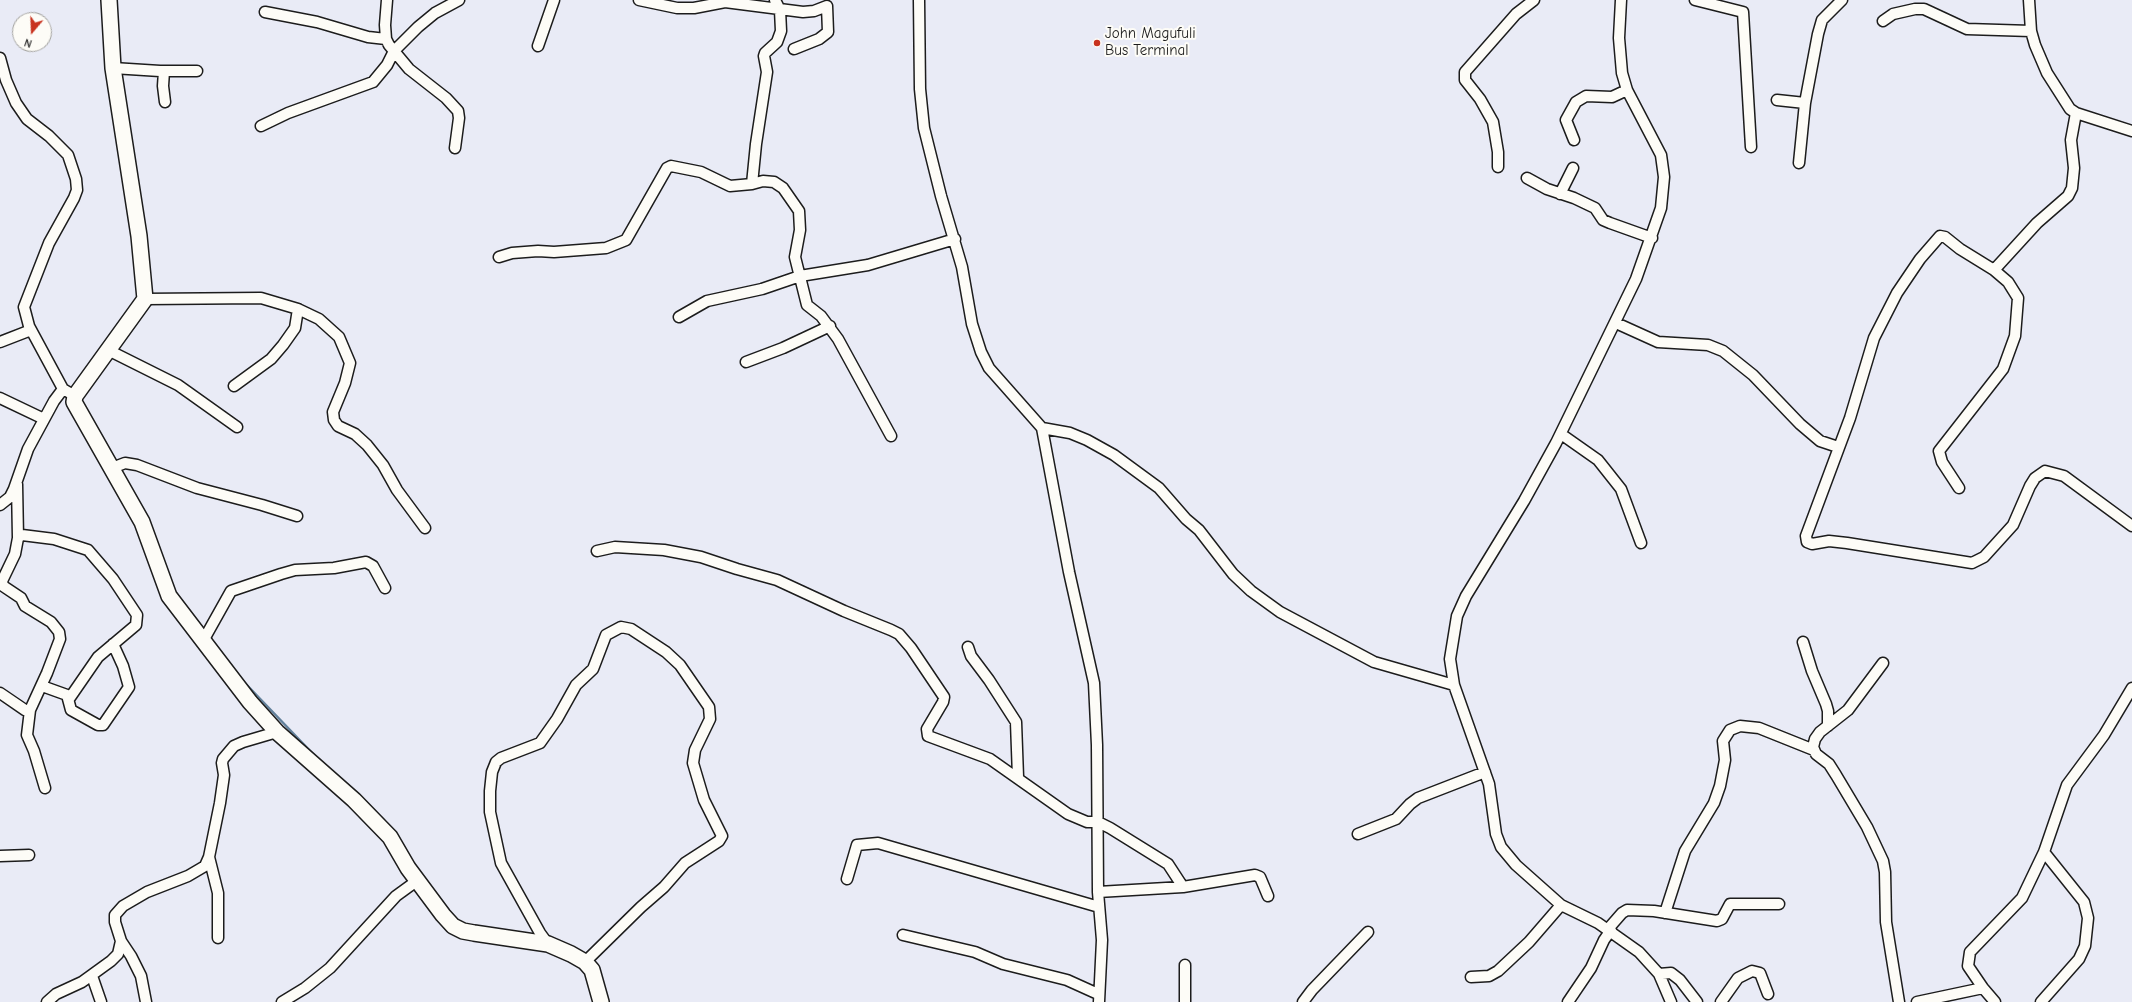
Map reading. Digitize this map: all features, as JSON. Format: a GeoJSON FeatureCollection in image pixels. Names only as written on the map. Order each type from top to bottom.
{"type":"FeatureCollection","features":[{"type":"Feature","properties":{"kind":"street"},"geometry":{"type":"LineString","coordinates":[[0,505],[10,497],[17,481],[25,455],[44,419],[109,348],[145,299],[139,236],[113,68],[109,0]]}},
{"type":"Feature","properties":{"kind":"street"},"geometry":{"type":"LineString","coordinates":[[387,0],[386,39],[394,52],[409,69],[457,109],[459,118],[455,148]]}},
{"type":"Feature","properties":{"kind":"street"},"geometry":{"type":"LineString","coordinates":[[261,126],[288,113],[373,82],[387,65],[394,52],[434,13],[459,0]]}},
{"type":"Feature","properties":{"kind":"street"},"geometry":{"type":"LineString","coordinates":[[538,46],[554,0]]}},
{"type":"Feature","properties":{"kind":"street"},"geometry":{"type":"LineString","coordinates":[[639,0],[677,8],[694,8],[726,2],[780,10],[809,12],[827,6],[828,32],[819,39],[794,49]]}},
{"type":"Feature","properties":{"kind":"street"},"geometry":{"type":"LineString","coordinates":[[752,184],[756,144],[767,76],[764,56],[780,37],[780,10],[775,0]]}},
{"type":"Feature","properties":{"kind":"street"},"geometry":{"type":"LineString","coordinates":[[903,934],[975,952],[1003,964],[1067,980],[1099,998],[1102,940],[1098,892],[1097,745],[1094,684],[1069,572],[1042,428],[996,377],[981,352],[972,324],[955,239],[939,188],[924,128],[920,89],[919,0]]}},
{"type":"Feature","properties":{"kind":"street"},"geometry":{"type":"LineString","coordinates":[[1498,167],[1498,152],[1493,122],[1480,99],[1466,80],[1465,72],[1516,14],[1534,0]]}},
{"type":"Feature","properties":{"kind":"street"},"geometry":{"type":"LineString","coordinates":[[1621,0],[1619,38],[1622,73],[1627,90],[1659,148],[1664,166],[1664,196],[1652,238],[1636,279],[1616,323],[1561,434],[1524,501],[1472,584],[1457,616],[1450,659],[1454,685],[1489,784],[1496,834],[1501,847],[1516,865],[1561,905],[1610,930],[1639,952],[1659,974],[1671,1002]]}},
{"type":"Feature","properties":{"kind":"street"},"geometry":{"type":"LineString","coordinates":[[1695,0],[1744,12],[1751,147]]}},
{"type":"Feature","properties":{"kind":"street"},"geometry":{"type":"LineString","coordinates":[[1799,163],[1805,103],[1820,25],[1826,16],[1842,0]]}},
{"type":"Feature","properties":{"kind":"street"},"geometry":{"type":"LineString","coordinates":[[2029,0],[2031,31],[2047,73],[2070,109],[2076,113],[2132,131]]}},
{"type":"Feature","properties":{"kind":"street"},"geometry":{"type":"LineString","coordinates":[[1883,21],[1893,14],[1914,9],[1923,5],[1967,29],[2031,31]]}},
{"type":"Feature","properties":{"kind":"street"},"geometry":{"type":"LineString","coordinates":[[265,12],[317,22],[368,38],[386,39]]}},
{"type":"Feature","properties":{"kind":"street"},"geometry":{"type":"LineString","coordinates":[[0,58],[6,80],[16,104],[27,119],[50,136],[68,155],[76,179],[74,198],[49,243],[25,304],[25,312],[31,330],[69,393],[142,522],[169,596],[236,685],[277,732],[365,810],[390,837],[408,868],[453,926],[463,931],[548,944],[585,962],[592,970],[601,1002]]}},
{"type":"Feature","properties":{"kind":"street"},"geometry":{"type":"LineString","coordinates":[[113,68],[197,71]]}},
{"type":"Feature","properties":{"kind":"street"},"geometry":{"type":"LineString","coordinates":[[164,71],[163,86],[165,102]]}},
{"type":"Feature","properties":{"kind":"street"},"geometry":{"type":"LineString","coordinates":[[1574,140],[1566,120],[1576,102],[1586,96],[1612,97],[1627,90]]}},
{"type":"Feature","properties":{"kind":"street"},"geometry":{"type":"LineString","coordinates":[[1777,100],[1805,103]]}},
{"type":"Feature","properties":{"kind":"street"},"geometry":{"type":"LineString","coordinates":[[1994,270],[2037,223],[2061,203],[2072,190],[2074,168],[2071,140],[2076,113]]}},
{"type":"Feature","properties":{"kind":"street"},"geometry":{"type":"LineString","coordinates":[[499,257],[512,253],[538,251],[554,252],[606,248],[626,240],[667,168],[671,166],[701,172],[730,186],[752,184],[763,181],[774,182],[783,188],[797,207],[800,219],[800,230],[795,257],[807,305],[830,326],[847,354],[891,436]]}},
{"type":"Feature","properties":{"kind":"street"},"geometry":{"type":"LineString","coordinates":[[1560,194],[1573,168]]}},
{"type":"Feature","properties":{"kind":"street"},"geometry":{"type":"LineString","coordinates":[[1527,178],[1541,187],[1595,208],[1603,220],[1652,238]]}},
{"type":"Feature","properties":{"kind":"street"},"geometry":{"type":"LineString","coordinates":[[1959,488],[1942,462],[1939,451],[1999,374],[2015,336],[2018,303],[2016,293],[2008,282],[1994,270],[1960,249],[1945,237],[1938,236],[1897,293],[1874,338],[1853,411],[1838,447],[1806,536],[1810,543],[1834,541],[1972,563],[1984,556],[2013,525],[2030,486],[2035,478],[2045,471],[2064,476],[2132,526]]}},
{"type":"Feature","properties":{"kind":"street"},"geometry":{"type":"LineString","coordinates":[[679,317],[707,301],[762,289],[800,276],[860,266],[955,239]]}},
{"type":"Feature","properties":{"kind":"street"},"geometry":{"type":"LineString","coordinates":[[145,299],[178,300],[245,297],[261,298],[298,309],[319,319],[339,337],[348,357],[349,369],[333,412],[334,420],[338,426],[360,438],[367,445],[383,465],[397,490],[425,528]]}},
{"type":"Feature","properties":{"kind":"street"},"geometry":{"type":"LineString","coordinates":[[234,386],[271,359],[283,345],[295,328],[298,309]]}},
{"type":"Feature","properties":{"kind":"street"},"geometry":{"type":"LineString","coordinates":[[1616,323],[1658,342],[1708,345],[1723,351],[1753,375],[1800,424],[1824,443],[1838,447]]}},
{"type":"Feature","properties":{"kind":"street"},"geometry":{"type":"LineString","coordinates":[[746,362],[783,348],[830,326]]}},
{"type":"Feature","properties":{"kind":"street"},"geometry":{"type":"LineString","coordinates":[[0,342],[31,330]]}},
{"type":"Feature","properties":{"kind":"street"},"geometry":{"type":"LineString","coordinates":[[109,348],[112,352],[178,385],[238,427]]}},
{"type":"Feature","properties":{"kind":"street"},"geometry":{"type":"LineString","coordinates":[[0,398],[44,419]]}},
{"type":"Feature","properties":{"kind":"street"},"geometry":{"type":"LineString","coordinates":[[1042,428],[1070,433],[1087,440],[1114,455],[1159,488],[1186,519],[1199,530],[1233,574],[1251,591],[1280,612],[1374,662],[1454,685]]}},
{"type":"Feature","properties":{"kind":"street"},"geometry":{"type":"LineString","coordinates":[[1561,434],[1598,460],[1621,490],[1641,543]]}},
{"type":"Feature","properties":{"kind":"street"},"geometry":{"type":"LineString","coordinates":[[112,468],[125,463],[137,465],[197,488],[262,505],[296,516]]}},
{"type":"Feature","properties":{"kind":"street"},"geometry":{"type":"LineString","coordinates":[[17,481],[18,538],[15,554],[2,581],[3,586],[21,598],[25,606],[51,622],[57,628],[60,636],[42,686],[30,710],[27,735],[34,751],[45,788]]}},
{"type":"Feature","properties":{"kind":"street"},"geometry":{"type":"LineString","coordinates":[[18,538],[22,535],[54,539],[84,548],[94,556],[127,600],[138,620],[136,625],[98,658],[69,699]]}},
{"type":"Feature","properties":{"kind":"street"},"geometry":{"type":"LineString","coordinates":[[596,551],[622,547],[664,550],[701,557],[777,580],[844,611],[899,634],[911,648],[944,697],[943,702],[927,729],[928,735],[950,746],[977,753],[1018,777],[1068,814],[1087,822],[1098,822],[1168,864],[1183,887]]}},
{"type":"Feature","properties":{"kind":"street"},"geometry":{"type":"LineString","coordinates":[[203,641],[231,591],[281,574],[295,570],[334,568],[366,562],[373,566],[385,588]]}},
{"type":"Feature","properties":{"kind":"street"},"geometry":{"type":"LineString","coordinates":[[548,944],[540,933],[501,863],[490,812],[492,772],[496,762],[501,758],[540,743],[557,719],[576,685],[593,669],[606,635],[621,628],[631,629],[666,652],[680,665],[709,707],[710,719],[695,750],[693,763],[704,800],[722,836],[719,841],[685,863],[664,887],[641,907],[585,962]]}},
{"type":"Feature","properties":{"kind":"street"},"geometry":{"type":"LineString","coordinates":[[1803,642],[1812,671],[1826,704],[1828,711],[1828,726]]}},
{"type":"Feature","properties":{"kind":"street"},"geometry":{"type":"LineString","coordinates":[[42,686],[67,695],[70,710],[99,726],[107,722],[129,687],[124,666],[113,644]]}},
{"type":"Feature","properties":{"kind":"street"},"geometry":{"type":"LineString","coordinates":[[968,647],[971,656],[989,680],[1016,722],[1018,777]]}},
{"type":"Feature","properties":{"kind":"street"},"geometry":{"type":"LineString","coordinates":[[1814,750],[1815,739],[1852,706],[1883,662]]}},
{"type":"Feature","properties":{"kind":"street"},"geometry":{"type":"LineString","coordinates":[[1995,1002],[1983,988],[1968,966],[1970,952],[2022,898],[2044,852],[2067,785],[2104,735],[2132,688]]}},
{"type":"Feature","properties":{"kind":"street"},"geometry":{"type":"LineString","coordinates":[[0,693],[25,710],[30,710]]}},
{"type":"Feature","properties":{"kind":"street"},"geometry":{"type":"LineString","coordinates":[[1665,913],[1685,851],[1714,803],[1720,786],[1725,760],[1723,741],[1730,730],[1740,726],[1759,728],[1814,750],[1829,764],[1867,827],[1883,860],[1885,872],[1886,922],[1899,1002]]}},
{"type":"Feature","properties":{"kind":"street"},"geometry":{"type":"LineString","coordinates":[[146,1002],[141,976],[131,956],[121,941],[115,918],[117,912],[147,892],[188,876],[201,869],[209,858],[224,783],[223,759],[239,744],[277,732]]}},
{"type":"Feature","properties":{"kind":"street"},"geometry":{"type":"LineString","coordinates":[[1358,834],[1396,819],[1418,798],[1484,772]]}},
{"type":"Feature","properties":{"kind":"street"},"geometry":{"type":"LineString","coordinates":[[847,879],[857,845],[878,843],[1099,906]]}},
{"type":"Feature","properties":{"kind":"street"},"geometry":{"type":"LineString","coordinates":[[2041,1002],[2079,959],[2085,946],[2088,918],[2084,902],[2044,852]]}},
{"type":"Feature","properties":{"kind":"street"},"geometry":{"type":"LineString","coordinates":[[0,856],[29,855]]}},
{"type":"Feature","properties":{"kind":"street"},"geometry":{"type":"LineString","coordinates":[[209,858],[218,893],[218,938]]}},
{"type":"Feature","properties":{"kind":"street"},"geometry":{"type":"LineString","coordinates":[[1098,892],[1183,887],[1255,875],[1260,877],[1268,896]]}},
{"type":"Feature","properties":{"kind":"street"},"geometry":{"type":"LineString","coordinates":[[282,1002],[306,988],[330,968],[396,896],[418,880]]}},
{"type":"Feature","properties":{"kind":"street"},"geometry":{"type":"LineString","coordinates":[[1568,1002],[1591,968],[1610,930],[1622,913],[1627,910],[1665,913],[1718,921],[1722,919],[1730,904],[1779,904]]}},
{"type":"Feature","properties":{"kind":"street"},"geometry":{"type":"LineString","coordinates":[[1471,977],[1489,976],[1498,971],[1529,942],[1561,905]]}},
{"type":"Feature","properties":{"kind":"street"},"geometry":{"type":"LineString","coordinates":[[1303,1002],[1312,990],[1368,932]]}},
{"type":"Feature","properties":{"kind":"street"},"geometry":{"type":"LineString","coordinates":[[47,1002],[56,994],[92,976],[115,958],[121,941]]}},
{"type":"Feature","properties":{"kind":"street"},"geometry":{"type":"LineString","coordinates":[[1185,965],[1185,1002]]}},
{"type":"Feature","properties":{"kind":"street"},"geometry":{"type":"LineString","coordinates":[[1720,1002],[1738,978],[1752,971],[1760,973],[1768,994]]}},
{"type":"Feature","properties":{"kind":"street"},"geometry":{"type":"LineString","coordinates":[[1659,974],[1671,973],[1680,980],[1696,1002]]}},
{"type":"Feature","properties":{"kind":"street"},"geometry":{"type":"LineString","coordinates":[[92,976],[100,1002]]}},
{"type":"Feature","properties":{"kind":"street"},"geometry":{"type":"LineString","coordinates":[[1917,1002],[1983,988]]}},
{"type":"Feature","properties":{"kind":"waterway"},"geometry":{"type":"LineString","coordinates":[[243,681],[314,755]]}},
{"type":"Feature","properties":{"kind":"place","name":"John Magufuli Bus Terminal"},"geometry":{"type":"Point","coordinates":[1097,43]}}]}
